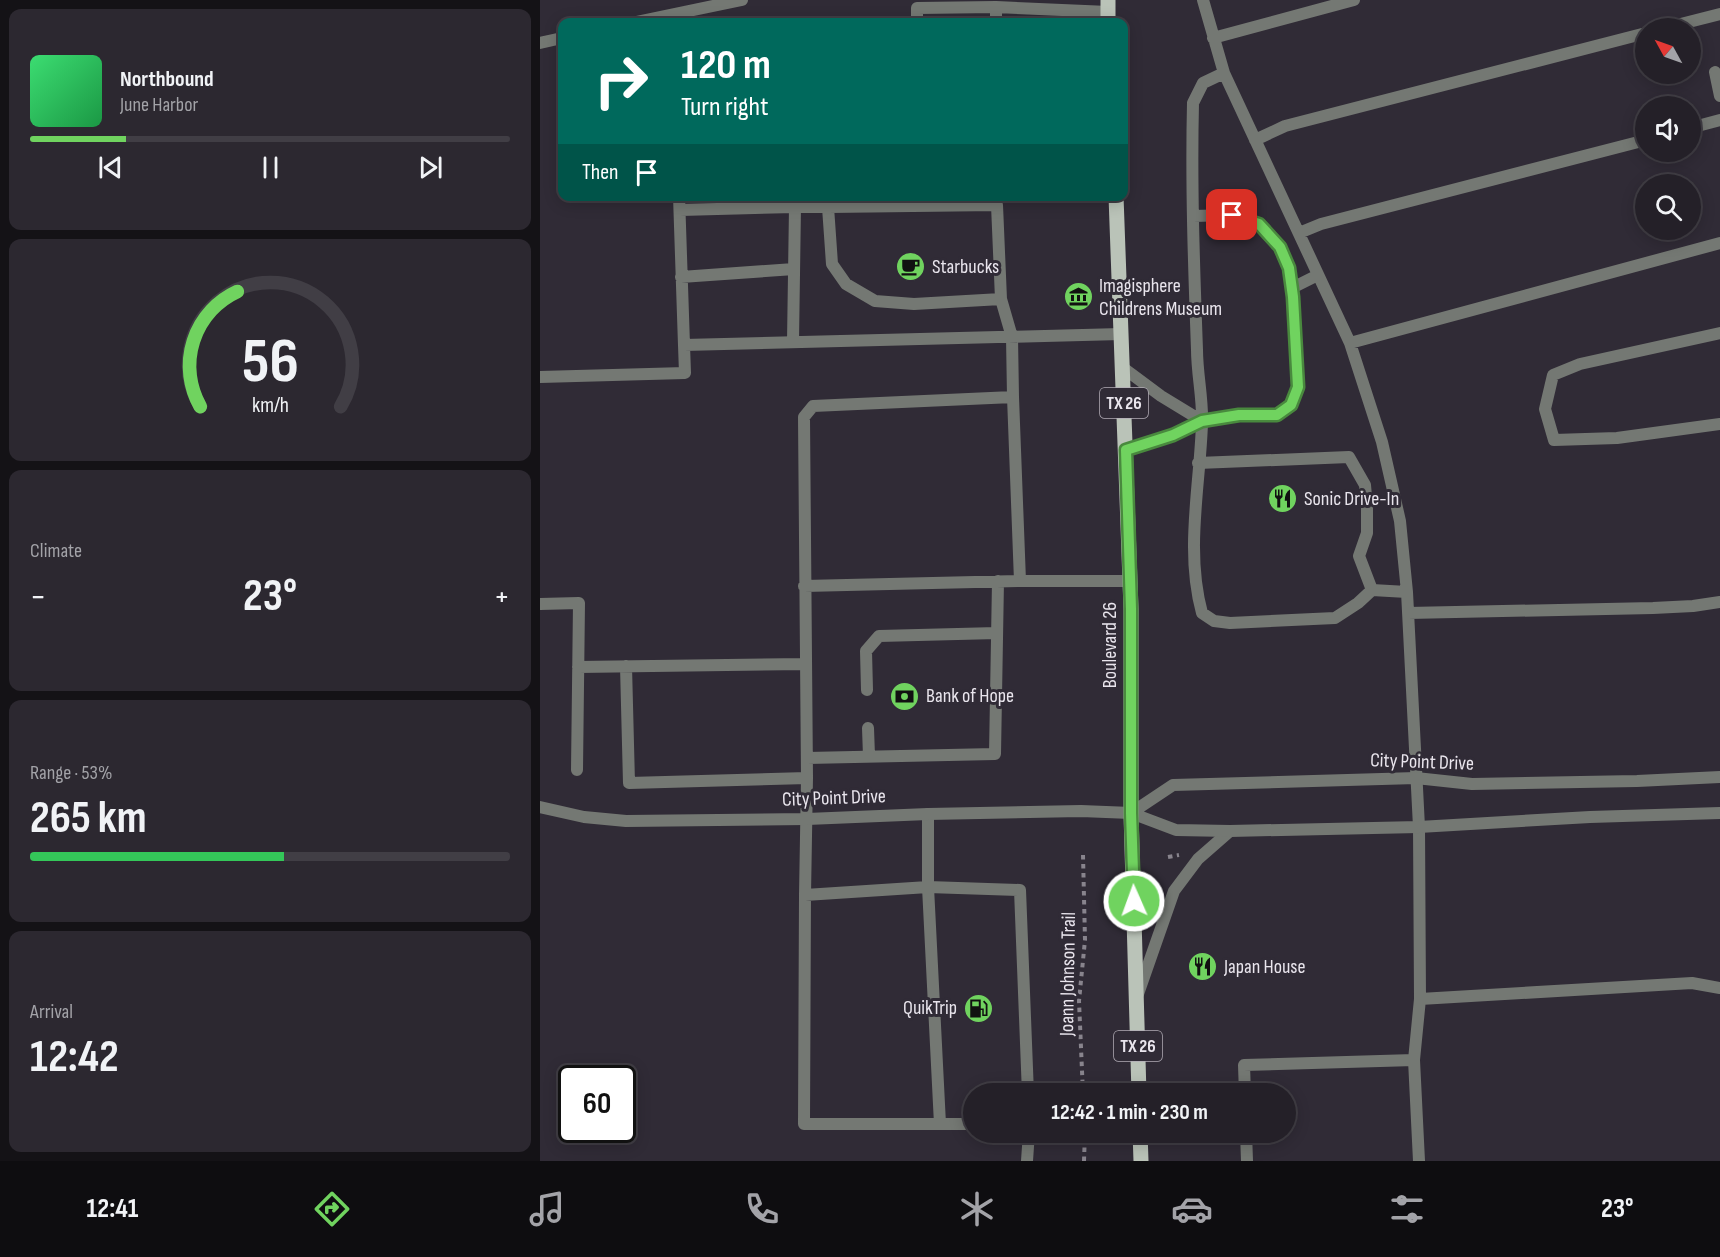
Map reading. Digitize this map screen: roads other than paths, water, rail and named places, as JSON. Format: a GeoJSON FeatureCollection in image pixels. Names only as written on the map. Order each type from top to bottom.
{"type":"FeatureCollection","features":[{"type":"Feature","properties":{"kind":"main road","name":"Boulevard 26"},"geometry":{"type":"LineString","coordinates":[[1116,201],[1131,581],[1131,813],[1139,1083]]}},
{"type":"Feature","properties":{"kind":"main road"},"geometry":{"type":"LineString","coordinates":[[1140,1143],[1141,1161]]}},
{"type":"Feature","properties":{"kind":"street"},"geometry":{"type":"LineString","coordinates":[[655,18],[742,0]]}},
{"type":"Feature","properties":{"kind":"street"},"geometry":{"type":"LineString","coordinates":[[1203,0],[1224,73],[1350,343],[1382,442],[1400,521],[1407,592],[1419,827],[1420,999],[1414,1060],[1419,1161]]}},
{"type":"Feature","properties":{"kind":"street"},"geometry":{"type":"LineString","coordinates":[[1213,38],[1354,0]]}},
{"type":"Feature","properties":{"kind":"street"},"geometry":{"type":"LineString","coordinates":[[996,7],[996,18]]}},
{"type":"Feature","properties":{"kind":"street"},"geometry":{"type":"LineString","coordinates":[[917,18],[917,8],[996,7],[1108,12]]}},
{"type":"Feature","properties":{"kind":"street"},"geometry":{"type":"LineString","coordinates":[[1701,19],[1720,14]]}},
{"type":"Feature","properties":{"kind":"street"},"geometry":{"type":"LineString","coordinates":[[1255,140],[1286,126],[1635,36]]}},
{"type":"Feature","properties":{"kind":"street"},"geometry":{"type":"LineString","coordinates":[[540,43],[558,39]]}},
{"type":"Feature","properties":{"kind":"street"},"geometry":{"type":"LineString","coordinates":[[1715,72],[1720,96]]}},
{"type":"Feature","properties":{"kind":"street"},"geometry":{"type":"LineString","coordinates":[[1224,73],[1203,83],[1193,103],[1197,370],[1202,421],[1195,501],[1195,552],[1198,599],[1202,613],[1214,621],[1230,623],[1335,618],[1358,603],[1372,590],[1407,592]]}},
{"type":"Feature","properties":{"kind":"street"},"geometry":{"type":"LineString","coordinates":[[1701,125],[1720,120]]}},
{"type":"Feature","properties":{"kind":"street"},"geometry":{"type":"LineString","coordinates":[[1299,233],[1321,224],[1635,143]]}},
{"type":"Feature","properties":{"kind":"street"},"geometry":{"type":"LineString","coordinates":[[540,377],[685,373],[679,201]]}},
{"type":"Feature","properties":{"kind":"street"},"geometry":{"type":"LineString","coordinates":[[680,210],[795,207],[828,202],[997,201],[1001,299],[1012,337],[1020,581]]}},
{"type":"Feature","properties":{"kind":"street"},"geometry":{"type":"LineString","coordinates":[[828,202],[832,264],[846,284],[875,301],[914,304],[1001,299]]}},
{"type":"Feature","properties":{"kind":"street"},"geometry":{"type":"LineString","coordinates":[[792,342],[795,207]]}},
{"type":"Feature","properties":{"kind":"street"},"geometry":{"type":"LineString","coordinates":[[1126,450],[1173,435],[1202,421],[1239,415],[1277,415],[1291,405],[1298,387],[1292,288],[1289,268],[1280,247],[1259,224],[1232,215],[1193,216]]}},
{"type":"Feature","properties":{"kind":"street"},"geometry":{"type":"LineString","coordinates":[[1350,343],[1720,243]]}},
{"type":"Feature","properties":{"kind":"street"},"geometry":{"type":"LineString","coordinates":[[681,277],[794,269]]}},
{"type":"Feature","properties":{"kind":"street"},"geometry":{"type":"LineString","coordinates":[[1292,288],[1318,276]]}},
{"type":"Feature","properties":{"kind":"street"},"geometry":{"type":"LineString","coordinates":[[1720,333],[1580,364],[1553,375],[1545,409],[1554,440],[1617,438],[1720,424]]}},
{"type":"Feature","properties":{"kind":"street"},"geometry":{"type":"LineString","coordinates":[[684,345],[1121,334]]}},
{"type":"Feature","properties":{"kind":"street"},"geometry":{"type":"LineString","coordinates":[[1122,367],[1161,396],[1202,421]]}},
{"type":"Feature","properties":{"kind":"street"},"geometry":{"type":"LineString","coordinates":[[963,1124],[804,1124],[807,758],[804,417],[813,406],[1013,398]]}},
{"type":"Feature","properties":{"kind":"street"},"geometry":{"type":"LineString","coordinates":[[1198,463],[1349,457],[1365,485],[1367,533],[1359,556],[1372,590]]}},
{"type":"Feature","properties":{"kind":"street"},"geometry":{"type":"LineString","coordinates":[[804,586],[998,581],[1131,581]]}},
{"type":"Feature","properties":{"kind":"street"},"geometry":{"type":"LineString","coordinates":[[807,758],[995,754],[998,581]]}},
{"type":"Feature","properties":{"kind":"street"},"geometry":{"type":"LineString","coordinates":[[1408,613],[1653,608],[1720,602]]}},
{"type":"Feature","properties":{"kind":"street"},"geometry":{"type":"LineString","coordinates":[[540,604],[579,603],[577,770]]}},
{"type":"Feature","properties":{"kind":"street"},"geometry":{"type":"LineString","coordinates":[[867,690],[866,651],[879,636],[997,633]]}},
{"type":"Feature","properties":{"kind":"street"},"geometry":{"type":"LineString","coordinates":[[578,667],[806,664]]}},
{"type":"Feature","properties":{"kind":"street"},"geometry":{"type":"LineString","coordinates":[[626,666],[629,783],[807,778]]}},
{"type":"Feature","properties":{"kind":"street"},"geometry":{"type":"LineString","coordinates":[[868,728],[869,756]]}},
{"type":"Feature","properties":{"kind":"street","name":"City Point Drive"},"geometry":{"type":"LineString","coordinates":[[1131,813],[1173,784],[1416,778],[1472,784],[1720,777]]}},
{"type":"Feature","properties":{"kind":"street","name":"City Point Drive"},"geometry":{"type":"LineString","coordinates":[[540,807],[584,817],[626,821],[807,819],[1081,811],[1131,813],[1176,830],[1230,831],[1419,827],[1590,817],[1720,813]]}},
{"type":"Feature","properties":{"kind":"street"},"geometry":{"type":"LineString","coordinates":[[928,814],[928,887],[940,1124]]}},
{"type":"Feature","properties":{"kind":"street"},"geometry":{"type":"LineString","coordinates":[[1137,998],[1174,891],[1198,859],[1230,831]]}},
{"type":"Feature","properties":{"kind":"street"},"geometry":{"type":"LineString","coordinates":[[805,895],[928,887],[1020,890],[1029,1083]]}},
{"type":"Feature","properties":{"kind":"street"},"geometry":{"type":"LineString","coordinates":[[1420,999],[1692,983],[1720,988]]}},
{"type":"Feature","properties":{"kind":"street"},"geometry":{"type":"LineString","coordinates":[[1245,1083],[1244,1065],[1414,1060]]}},
{"type":"Feature","properties":{"kind":"street"},"geometry":{"type":"LineString","coordinates":[[1026,1161],[1028,1143]]}},
{"type":"Feature","properties":{"kind":"street"},"geometry":{"type":"LineString","coordinates":[[1246,1143],[1247,1161]]}},
{"type":"Feature","properties":{"kind":"place","name":"Starbucks"},"geometry":{"type":"Point","coordinates":[911,267]}},
{"type":"Feature","properties":{"kind":"place","name":"Imagisphere Childrens Museum"},"geometry":{"type":"Point","coordinates":[1078,297]}},
{"type":"Feature","properties":{"kind":"place","name":"Sonic Drive-In"},"geometry":{"type":"Point","coordinates":[1283,499]}},
{"type":"Feature","properties":{"kind":"place","name":"Bank of Hope"},"geometry":{"type":"Point","coordinates":[905,696]}},
{"type":"Feature","properties":{"kind":"place","name":"Japan House"},"geometry":{"type":"Point","coordinates":[1203,967]}},
{"type":"Feature","properties":{"kind":"place","name":"QuikTrip"},"geometry":{"type":"Point","coordinates":[978,1008]}}]}
